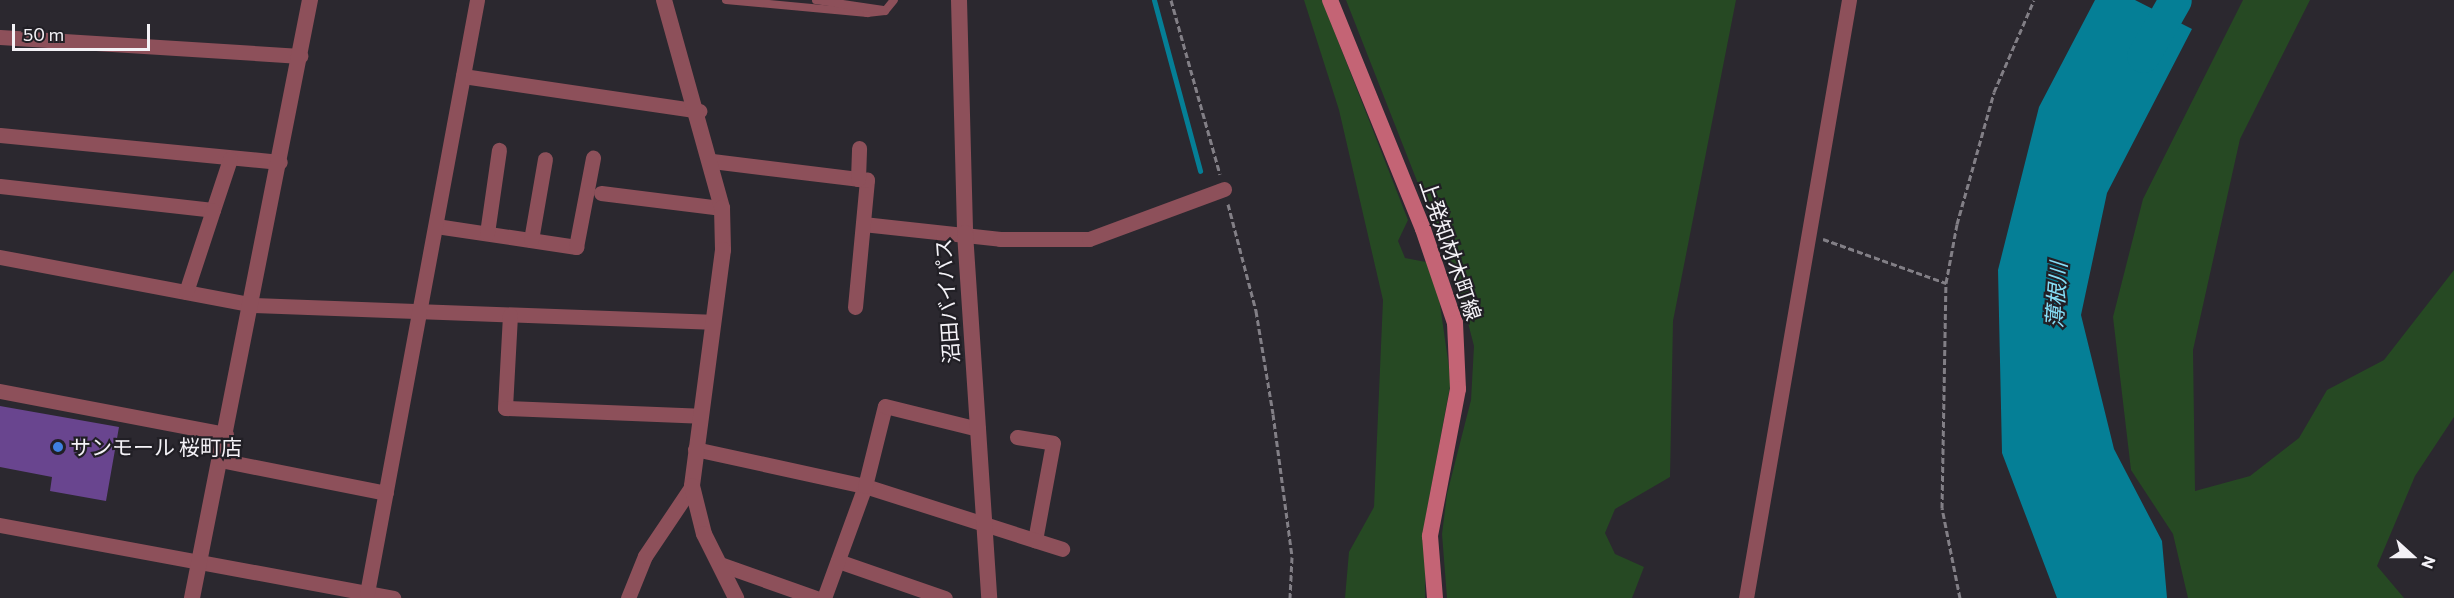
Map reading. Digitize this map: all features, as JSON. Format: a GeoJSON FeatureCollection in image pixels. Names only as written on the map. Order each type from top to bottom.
{"type":"FeatureCollection","features":[{"type":"Feature","properties":{"kind":"main road","name":"上発知材木町線"},"geometry":{"type":"LineString","coordinates":[[1330,0],[1424,229],[1455,323],[1458,389],[1430,536],[1435,598]]}},
{"type":"Feature","properties":{"kind":"street"},"geometry":{"type":"LineString","coordinates":[[192,598],[253,305],[310,0]]}},
{"type":"Feature","properties":{"kind":"street"},"geometry":{"type":"LineString","coordinates":[[367,593],[477,0]]}},
{"type":"Feature","properties":{"kind":"street"},"geometry":{"type":"LineString","coordinates":[[664,0],[699,111],[722,208],[723,250],[711,322],[692,486],[705,534],[736,598]]}},
{"type":"Feature","properties":{"kind":"street","name":"沼田バイパス"},"geometry":{"type":"LineString","coordinates":[[960,0],[965,233],[978,429],[987,522],[989,598]]}},
{"type":"Feature","properties":{"kind":"street"},"geometry":{"type":"LineString","coordinates":[[1746,598],[1804,242],[1849,0]]}},
{"type":"Feature","properties":{"kind":"street"},"geometry":{"type":"LineString","coordinates":[[0,37],[300,56]]}},
{"type":"Feature","properties":{"kind":"street"},"geometry":{"type":"LineString","coordinates":[[463,76],[699,111]]}},
{"type":"Feature","properties":{"kind":"street"},"geometry":{"type":"LineString","coordinates":[[0,135],[230,159],[280,162]]}},
{"type":"Feature","properties":{"kind":"street"},"geometry":{"type":"LineString","coordinates":[[858,179],[859,148]]}},
{"type":"Feature","properties":{"kind":"street"},"geometry":{"type":"LineString","coordinates":[[487,233],[500,150]]}},
{"type":"Feature","properties":{"kind":"street"},"geometry":{"type":"LineString","coordinates":[[186,292],[230,159]]}},
{"type":"Feature","properties":{"kind":"street"},"geometry":{"type":"LineString","coordinates":[[531,240],[545,159]]}},
{"type":"Feature","properties":{"kind":"street"},"geometry":{"type":"LineString","coordinates":[[436,226],[576,247],[593,159]]}},
{"type":"Feature","properties":{"kind":"street"},"geometry":{"type":"LineString","coordinates":[[712,160],[867,180],[855,307]]}},
{"type":"Feature","properties":{"kind":"street"},"geometry":{"type":"LineString","coordinates":[[0,186],[213,210]]}},
{"type":"Feature","properties":{"kind":"street"},"geometry":{"type":"LineString","coordinates":[[862,224],[1000,238],[1089,239],[1224,189]]}},
{"type":"Feature","properties":{"kind":"street"},"geometry":{"type":"LineString","coordinates":[[601,193],[722,208]]}},
{"type":"Feature","properties":{"kind":"street"},"geometry":{"type":"LineString","coordinates":[[0,257],[253,305],[711,322]]}},
{"type":"Feature","properties":{"kind":"street"},"geometry":{"type":"LineString","coordinates":[[510,315],[505,408],[700,416]]}},
{"type":"Feature","properties":{"kind":"street"},"geometry":{"type":"LineString","coordinates":[[0,391],[226,434]]}},
{"type":"Feature","properties":{"kind":"street"},"geometry":{"type":"LineString","coordinates":[[824,598],[865,486],[885,406],[978,429]]}},
{"type":"Feature","properties":{"kind":"street"},"geometry":{"type":"LineString","coordinates":[[1017,437],[1053,443],[1035,540]]}},
{"type":"Feature","properties":{"kind":"street"},"geometry":{"type":"LineString","coordinates":[[695,449],[865,486],[987,522],[1062,549]]}},
{"type":"Feature","properties":{"kind":"street"},"geometry":{"type":"LineString","coordinates":[[220,460],[386,493]]}},
{"type":"Feature","properties":{"kind":"street"},"geometry":{"type":"LineString","coordinates":[[628,598],[645,556],[692,486]]}},
{"type":"Feature","properties":{"kind":"street"},"geometry":{"type":"LineString","coordinates":[[0,525],[393,598]]}},
{"type":"Feature","properties":{"kind":"street"},"geometry":{"type":"LineString","coordinates":[[838,561],[945,598]]}},
{"type":"Feature","properties":{"kind":"street"},"geometry":{"type":"LineString","coordinates":[[720,564],[816,598]]}},
{"type":"Feature","properties":{"kind":"lane"},"geometry":{"type":"LineString","coordinates":[[726,0],[867,14],[885,11],[894,0]]}},
{"type":"Feature","properties":{"kind":"lane"},"geometry":{"type":"LineString","coordinates":[[816,0],[885,11]]}},
{"type":"Feature","properties":{"kind":"path"},"geometry":{"type":"LineString","coordinates":[[1171,0],[1256,311],[1292,556],[1290,598]]}},
{"type":"Feature","properties":{"kind":"path"},"geometry":{"type":"LineString","coordinates":[[1960,598],[1942,508],[1946,283],[1957,224],[1994,92],[2034,0]]}},
{"type":"Feature","properties":{"kind":"path"},"geometry":{"type":"LineString","coordinates":[[1804,242],[1818,237],[1946,283]]}},
{"type":"Feature","properties":{"kind":"green space"},"geometry":{"type":"Polygon","coordinates":[[[1304,0],[1322,0],[1408,220],[1398,241],[1405,258],[1426,262],[1439,298],[1451,381],[1425,521],[1425,598],[1345,598],[1349,552],[1374,507],[1383,300],[1339,110],[1304,0]]]}},
{"type":"Feature","properties":{"kind":"green space"},"geometry":{"type":"Polygon","coordinates":[[[1346,0],[1736,0],[1673,321],[1670,477],[1615,509],[1605,533],[1615,554],[1644,567],[1632,598],[1447,598],[1442,534],[1447,494],[1471,400],[1474,346],[1459,288],[1346,0]]]}},
{"type":"Feature","properties":{"kind":"green space"},"geometry":{"type":"Polygon","coordinates":[[[2243,0],[2310,0],[2240,139],[2193,350],[2195,491],[2250,476],[2299,438],[2327,390],[2384,360],[2454,270],[2454,417],[2415,476],[2377,566],[2404,598],[2188,598],[2173,534],[2131,470],[2113,317],[2143,199],[2243,0]]]}},
{"type":"Feature","properties":{"kind":"water"},"geometry":{"type":"Polygon","coordinates":[[[2095,0],[2135,0],[2192,29],[2107,193],[2081,315],[2114,449],[2162,541],[2167,598],[2057,598],[2002,453],[1998,270],[2039,107],[2095,0]]]}},
{"type":"Feature","properties":{"kind":"building","name":"サンモール 桜町店"},"geometry":{"type":"Polygon","coordinates":[[[0,406],[119,427],[106,501],[50,491],[52,477],[0,467],[0,406]]]}},
{"type":"Feature","properties":{"kind":"waterway"},"geometry":{"type":"LineString","coordinates":[[1154,0],[1200,171]]}},
{"type":"Feature","properties":{"kind":"waterway","name":"薄根川"},"geometry":{"type":"LineString","coordinates":[[2143,56],[2175,0]]}},
{"type":"Feature","properties":{"kind":"place","name":"サンモール 桜町店"},"geometry":{"type":"Point","coordinates":[58,447]}}]}
